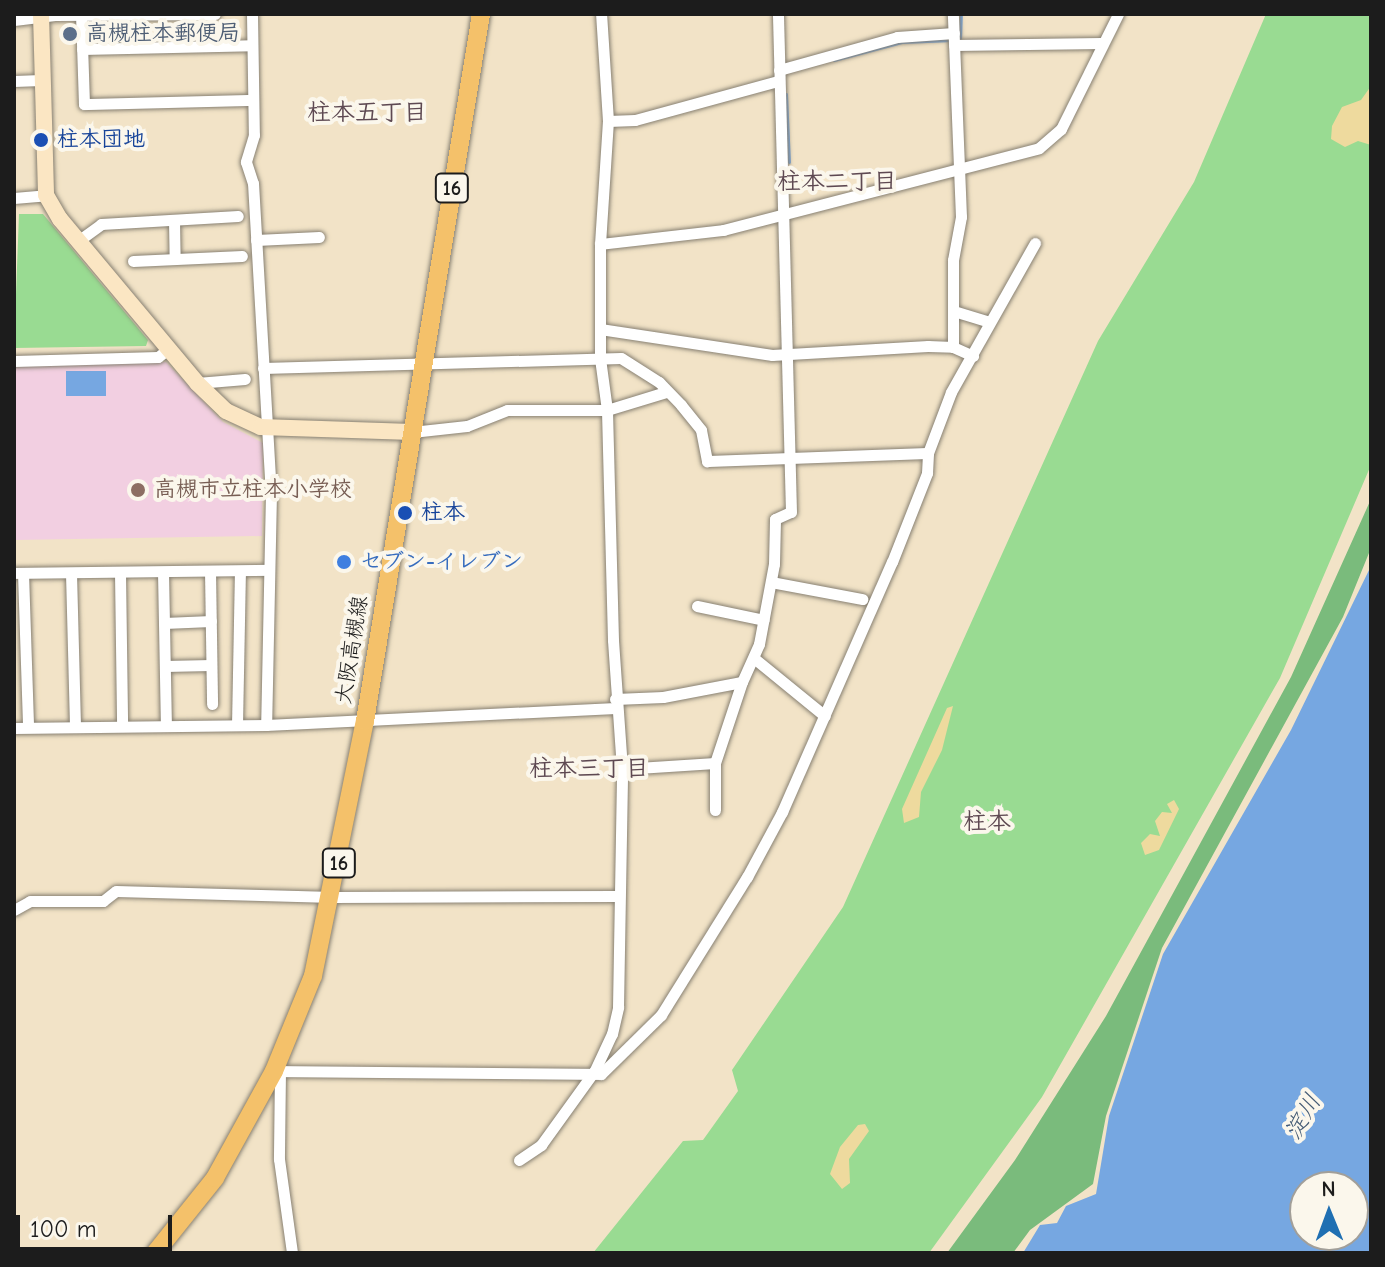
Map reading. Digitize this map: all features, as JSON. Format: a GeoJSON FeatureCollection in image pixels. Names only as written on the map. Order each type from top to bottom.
{"type":"FeatureCollection","features":[{"type":"Feature","properties":{"kind":"main road","name":"大阪高槻線"},"geometry":{"type":"LineString","coordinates":[[155,1253],[215,1178],[277,1071],[313,976],[333,897],[365,721],[481,14]]}},
{"type":"Feature","properties":{"kind":"street"},"geometry":{"type":"LineString","coordinates":[[81,14],[84,104],[252,100]]}},
{"type":"Feature","properties":{"kind":"street"},"geometry":{"type":"LineString","coordinates":[[14,20],[81,14],[215,14]]}},
{"type":"Feature","properties":{"kind":"street"},"geometry":{"type":"LineString","coordinates":[[252,14],[253,145],[246,162],[253,183],[267,428],[269,570],[266,725]]}},
{"type":"Feature","properties":{"kind":"street"},"geometry":{"type":"LineString","coordinates":[[519,1160],[541,1145],[602,1056],[618,1007],[617,896],[622,769],[616,704],[607,410],[600,358],[600,244],[608,121],[601,14]]}},
{"type":"Feature","properties":{"kind":"street"},"geometry":{"type":"LineString","coordinates":[[715,810],[715,763],[742,682],[755,659],[764,620],[771,582],[775,519],[791,512],[787,214],[778,76],[778,14]]}},
{"type":"Feature","properties":{"kind":"street"},"geometry":{"type":"LineString","coordinates":[[953,14],[956,166],[961,217],[953,260],[953,347]]}},
{"type":"Feature","properties":{"kind":"street"},"geometry":{"type":"LineString","coordinates":[[600,244],[723,230],[956,166],[1039,148],[1061,129],[1118,14]]}},
{"type":"Feature","properties":{"kind":"street"},"geometry":{"type":"LineString","coordinates":[[41,16],[46,195],[78,241],[168,349],[197,383],[234,417],[267,428],[412,432],[467,426],[507,410],[607,410],[666,392]]}},
{"type":"Feature","properties":{"kind":"street"},"geometry":{"type":"LineString","coordinates":[[608,121],[635,120],[897,37],[1101,43]]}},
{"type":"Feature","properties":{"kind":"street"},"geometry":{"type":"LineString","coordinates":[[82,49],[252,45]]}},
{"type":"Feature","properties":{"kind":"street"},"geometry":{"type":"LineString","coordinates":[[14,81],[41,80]]}},
{"type":"Feature","properties":{"kind":"street"},"geometry":{"type":"LineString","coordinates":[[14,198],[46,195]]}},
{"type":"Feature","properties":{"kind":"street"},"geometry":{"type":"LineString","coordinates":[[78,241],[101,224],[238,216]]}},
{"type":"Feature","properties":{"kind":"street"},"geometry":{"type":"LineString","coordinates":[[174,220],[175,259]]}},
{"type":"Feature","properties":{"kind":"street"},"geometry":{"type":"LineString","coordinates":[[256,240],[319,237]]}},
{"type":"Feature","properties":{"kind":"street"},"geometry":{"type":"LineString","coordinates":[[292,1253],[279,1159],[277,1071],[601,1074],[661,1015],[747,877],[825,716],[927,473],[928,453],[951,392],[1035,243]]}},
{"type":"Feature","properties":{"kind":"street"},"geometry":{"type":"LineString","coordinates":[[133,261],[242,256]]}},
{"type":"Feature","properties":{"kind":"street"},"geometry":{"type":"LineString","coordinates":[[954,311],[989,322]]}},
{"type":"Feature","properties":{"kind":"street"},"geometry":{"type":"LineString","coordinates":[[600,329],[789,355],[953,347],[973,356]]}},
{"type":"Feature","properties":{"kind":"street"},"geometry":{"type":"LineString","coordinates":[[14,361],[158,357],[168,349]]}},
{"type":"Feature","properties":{"kind":"street"},"geometry":{"type":"LineString","coordinates":[[263,368],[621,358],[638,367],[666,392],[701,430],[707,461],[928,453]]}},
{"type":"Feature","properties":{"kind":"street"},"geometry":{"type":"LineString","coordinates":[[197,383],[245,379]]}},
{"type":"Feature","properties":{"kind":"street"},"geometry":{"type":"LineString","coordinates":[[28,727],[18,573],[269,570]]}},
{"type":"Feature","properties":{"kind":"street"},"geometry":{"type":"LineString","coordinates":[[210,571],[212,704]]}},
{"type":"Feature","properties":{"kind":"street"},"geometry":{"type":"LineString","coordinates":[[237,725],[240,571]]}},
{"type":"Feature","properties":{"kind":"street"},"geometry":{"type":"LineString","coordinates":[[163,572],[166,724]]}},
{"type":"Feature","properties":{"kind":"street"},"geometry":{"type":"LineString","coordinates":[[71,573],[75,726]]}},
{"type":"Feature","properties":{"kind":"street"},"geometry":{"type":"LineString","coordinates":[[120,573],[122,725]]}},
{"type":"Feature","properties":{"kind":"street"},"geometry":{"type":"LineString","coordinates":[[771,582],[862,599]]}},
{"type":"Feature","properties":{"kind":"street"},"geometry":{"type":"LineString","coordinates":[[697,606],[764,620]]}},
{"type":"Feature","properties":{"kind":"street"},"geometry":{"type":"LineString","coordinates":[[164,623],[211,621]]}},
{"type":"Feature","properties":{"kind":"street"},"geometry":{"type":"LineString","coordinates":[[755,659],[825,716]]}},
{"type":"Feature","properties":{"kind":"street"},"geometry":{"type":"LineString","coordinates":[[165,666],[211,665]]}},
{"type":"Feature","properties":{"kind":"street"},"geometry":{"type":"LineString","coordinates":[[14,728],[365,721],[616,704],[742,682]]}},
{"type":"Feature","properties":{"kind":"street"},"geometry":{"type":"LineString","coordinates":[[622,769],[715,763]]}},
{"type":"Feature","properties":{"kind":"street"},"geometry":{"type":"LineString","coordinates":[[14,910],[30,901],[103,901],[116,891],[333,897],[617,896]]}},
{"type":"Feature","properties":{"kind":"shaded area","name":"高槻市立柱本小学校"},"geometry":{"type":"Polygon","coordinates":[[[166,362],[223,422],[263,443],[262,536],[14,540],[14,365],[166,362]]]}},
{"type":"Feature","properties":{"kind":"green space"},"geometry":{"type":"Polygon","coordinates":[[[1266,14],[1371,14],[1371,465],[1280,678],[1042,1097],[929,1253],[593,1253],[683,1141],[703,1140],[738,1091],[732,1070],[843,907],[1098,341],[1194,182],[1266,14]]]}},
{"type":"Feature","properties":{"kind":"green space"},"geometry":{"type":"Polygon","coordinates":[[[19,214],[43,214],[148,340],[146,346],[14,348],[19,214]]]}},
{"type":"Feature","properties":{"kind":"green space"},"geometry":{"type":"Polygon","coordinates":[[[1371,499],[1371,548],[1343,617],[1162,948],[1106,1116],[1093,1184],[1030,1230],[1013,1253],[947,1253],[1015,1160],[1106,1016],[1291,677],[1371,499]]]}},
{"type":"Feature","properties":{"kind":"sand"},"geometry":{"type":"Polygon","coordinates":[[[1371,86],[1371,145],[1358,141],[1345,147],[1331,139],[1332,126],[1342,107],[1361,100],[1371,86]]]}},
{"type":"Feature","properties":{"kind":"sand"},"geometry":{"type":"Polygon","coordinates":[[[953,706],[942,750],[921,792],[919,817],[904,823],[902,809],[947,708],[953,706]]]}},
{"type":"Feature","properties":{"kind":"sand"},"geometry":{"type":"Polygon","coordinates":[[[1174,800],[1179,809],[1159,850],[1145,855],[1141,843],[1150,834],[1160,836],[1155,821],[1162,812],[1172,813],[1167,804],[1174,800]]]}},
{"type":"Feature","properties":{"kind":"sand"},"geometry":{"type":"Polygon","coordinates":[[[865,1124],[869,1131],[849,1159],[850,1183],[842,1189],[830,1174],[840,1147],[858,1125],[865,1124]]]}},
{"type":"Feature","properties":{"kind":"water"},"geometry":{"type":"Polygon","coordinates":[[[66,371],[106,371],[106,396],[66,396],[66,371]]]}},
{"type":"Feature","properties":{"kind":"water","name":"淀川"},"geometry":{"type":"Polygon","coordinates":[[[1371,566],[1371,1253],[1023,1253],[1040,1225],[1057,1223],[1066,1206],[1096,1194],[1109,1116],[1163,954],[1291,730],[1371,566]]]}},
{"type":"Feature","properties":{"kind":"waterway"},"geometry":{"type":"LineString","coordinates":[[960,39],[961,14]]}},
{"type":"Feature","properties":{"kind":"waterway"},"geometry":{"type":"LineString","coordinates":[[834,60],[902,42],[952,40]]}},
{"type":"Feature","properties":{"kind":"waterway"},"geometry":{"type":"LineString","coordinates":[[786,94],[789,162]]}},
{"type":"Feature","properties":{"kind":"place","name":"高槻柱本郵便局"},"geometry":{"type":"Point","coordinates":[70,34]}},
{"type":"Feature","properties":{"kind":"place","name":"柱本団地"},"geometry":{"type":"Point","coordinates":[41,140]}},
{"type":"Feature","properties":{"kind":"place","name":"高槻市立柱本小学校"},"geometry":{"type":"Point","coordinates":[138,490]}},
{"type":"Feature","properties":{"kind":"place","name":"柱本"},"geometry":{"type":"Point","coordinates":[405,513]}},
{"type":"Feature","properties":{"kind":"place","name":"セブン-イレブン"},"geometry":{"type":"Point","coordinates":[344,562]}},
{"type":"Feature","properties":{"kind":"district","name":"柱本五丁目"},"geometry":{"type":"Point","coordinates":[367,113]}},
{"type":"Feature","properties":{"kind":"district","name":"柱本二丁目"},"geometry":{"type":"Point","coordinates":[837,182]}},
{"type":"Feature","properties":{"kind":"district","name":"柱本三丁目"},"geometry":{"type":"Point","coordinates":[589,769]}},
{"type":"Feature","properties":{"kind":"district","name":"柱本"},"geometry":{"type":"Point","coordinates":[987,822]}}]}
